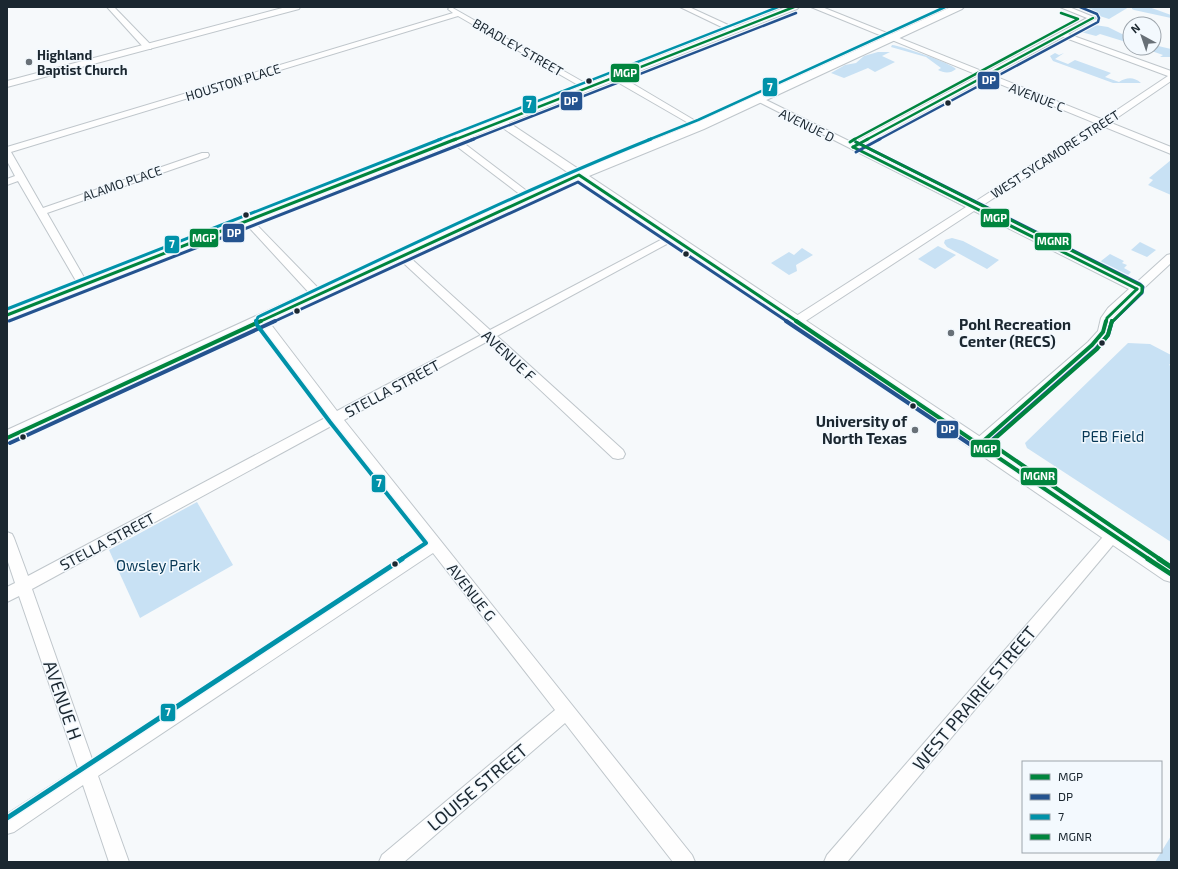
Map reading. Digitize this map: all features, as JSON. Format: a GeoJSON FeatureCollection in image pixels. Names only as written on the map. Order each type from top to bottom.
{"type":"FeatureCollection","features":[{"type":"Feature","properties":{"kind":"main road"},"geometry":{"type":"LineString","coordinates":[[7,315],[794,7]]}},
{"type":"Feature","properties":{"kind":"main road"},"geometry":{"type":"LineString","coordinates":[[7,438],[529,197],[700,126],[958,7]]}},
{"type":"Feature","properties":{"kind":"street"},"geometry":{"type":"LineString","coordinates":[[110,7],[148,47]]}},
{"type":"Feature","properties":{"kind":"street"},"geometry":{"type":"LineString","coordinates":[[7,84],[296,7]]}},
{"type":"Feature","properties":{"kind":"street","name":"BRADLEY STREET"},"geometry":{"type":"LineString","coordinates":[[448,7],[588,88]]}},
{"type":"Feature","properties":{"kind":"street"},"geometry":{"type":"LineString","coordinates":[[682,7],[735,30]]}},
{"type":"Feature","properties":{"kind":"street"},"geometry":{"type":"LineString","coordinates":[[815,7],[1105,122],[1171,151]]}},
{"type":"Feature","properties":{"kind":"street"},"geometry":{"type":"LineString","coordinates":[[822,7],[892,38]]}},
{"type":"Feature","properties":{"kind":"street"},"geometry":{"type":"LineString","coordinates":[[853,147],[1093,18],[1063,7]]}},
{"type":"Feature","properties":{"kind":"street","name":"HOUSTON PLACE"},"geometry":{"type":"LineString","coordinates":[[7,151],[459,13]]}},
{"type":"Feature","properties":{"kind":"street"},"geometry":{"type":"LineString","coordinates":[[1063,35],[1171,74]]}},
{"type":"Feature","properties":{"kind":"street"},"geometry":{"type":"LineString","coordinates":[[615,77],[700,126]]}},
{"type":"Feature","properties":{"kind":"street","name":"WEST SYCAMORE STREET"},"geometry":{"type":"LineString","coordinates":[[797,322],[1105,122],[1171,77]]}},
{"type":"Feature","properties":{"kind":"street","name":"AVENUE D"},"geometry":{"type":"LineString","coordinates":[[757,99],[1137,289]]}},
{"type":"Feature","properties":{"kind":"street"},"geometry":{"type":"LineString","coordinates":[[501,122],[1171,574]]}},
{"type":"Feature","properties":{"kind":"street"},"geometry":{"type":"LineString","coordinates":[[1105,122],[1171,145]]}},
{"type":"Feature","properties":{"kind":"street"},"geometry":{"type":"LineString","coordinates":[[454,140],[529,197]]}},
{"type":"Feature","properties":{"kind":"street"},"geometry":{"type":"LineString","coordinates":[[7,151],[20,177],[84,286]]}},
{"type":"Feature","properties":{"kind":"street","name":"ALAMO PLACE"},"geometry":{"type":"LineString","coordinates":[[40,212],[205,155]]}},
{"type":"Feature","properties":{"kind":"street"},"geometry":{"type":"LineString","coordinates":[[7,182],[20,177]]}},
{"type":"Feature","properties":{"kind":"street"},"geometry":{"type":"LineString","coordinates":[[248,221],[317,294]]}},
{"type":"Feature","properties":{"kind":"street","name":"STELLA STREET"},"geometry":{"type":"LineString","coordinates":[[7,595],[672,237]]}},
{"type":"Feature","properties":{"kind":"street","name":"AVENUE F"},"geometry":{"type":"LineString","coordinates":[[401,256],[618,454]]}},
{"type":"Feature","properties":{"kind":"street"},"geometry":{"type":"LineString","coordinates":[[980,444],[1092,345],[1103,332],[1107,318],[1171,257]]}},
{"type":"Feature","properties":{"kind":"street","name":"AVENUE G"},"geometry":{"type":"LineString","coordinates":[[262,321],[335,418],[565,712],[685,862]]}},
{"type":"Feature","properties":{"kind":"street","name":"WEST PRAIRIE STREET"},"geometry":{"type":"LineString","coordinates":[[834,862],[1113,535]]}},
{"type":"Feature","properties":{"kind":"street","name":"AVENUE H"},"geometry":{"type":"LineString","coordinates":[[7,538],[119,862]]}},
{"type":"Feature","properties":{"kind":"street"},"geometry":{"type":"LineString","coordinates":[[7,825],[435,544]]}},
{"type":"Feature","properties":{"kind":"street","name":"LOUISE STREET"},"geometry":{"type":"LineString","coordinates":[[389,862],[565,712]]}},
{"type":"Feature","properties":{"kind":"green space"},"geometry":{"type":"Polygon","coordinates":[[[1084,7],[1129,7],[1109,19],[1087,12],[1084,7]]]}},
{"type":"Feature","properties":{"kind":"green space"},"geometry":{"type":"Polygon","coordinates":[[[1132,7],[1149,7],[1171,15],[1171,18],[1134,10],[1132,7]]]}},
{"type":"Feature","properties":{"kind":"green space"},"geometry":{"type":"Polygon","coordinates":[[[1095,25],[1108,27],[1122,34],[1122,41],[1100,34],[1096,36],[1081,32],[1095,25]]]}},
{"type":"Feature","properties":{"kind":"green space"},"geometry":{"type":"Polygon","coordinates":[[[892,45],[915,51],[956,69],[949,72],[940,71],[938,70],[941,68],[926,57],[891,47],[892,45]]]}},
{"type":"Feature","properties":{"kind":"green space"},"geometry":{"type":"Polygon","coordinates":[[[1162,47],[1171,49],[1171,57],[1160,57],[1163,55],[1162,47]]]}},
{"type":"Feature","properties":{"kind":"green space"},"geometry":{"type":"Polygon","coordinates":[[[878,52],[890,52],[882,56],[895,62],[875,72],[868,68],[844,78],[831,73],[845,65],[856,63],[864,56],[878,52]]]}},
{"type":"Feature","properties":{"kind":"green space"},"geometry":{"type":"Polygon","coordinates":[[[1055,53],[1059,55],[1064,53],[1055,59],[1068,64],[1075,60],[1111,73],[1105,77],[1119,82],[1130,78],[1141,83],[1113,83],[1053,61],[1050,56],[1055,53]]]}},
{"type":"Feature","properties":{"kind":"green space"},"geometry":{"type":"Polygon","coordinates":[[[1171,160],[1171,195],[1148,185],[1153,180],[1149,178],[1171,160]]]}},
{"type":"Feature","properties":{"kind":"green space"},"geometry":{"type":"Polygon","coordinates":[[[952,238],[963,241],[999,260],[987,269],[947,247],[944,243],[945,240],[952,238]]]}},
{"type":"Feature","properties":{"kind":"green space"},"geometry":{"type":"Polygon","coordinates":[[[1140,242],[1156,250],[1147,257],[1131,250],[1140,242]]]}},
{"type":"Feature","properties":{"kind":"green space"},"geometry":{"type":"Polygon","coordinates":[[[938,246],[956,255],[935,269],[918,259],[938,246]]]}},
{"type":"Feature","properties":{"kind":"green space"},"geometry":{"type":"Polygon","coordinates":[[[802,248],[813,255],[796,265],[797,271],[789,275],[771,263],[789,252],[794,255],[802,248]]]}},
{"type":"Feature","properties":{"kind":"green space"},"geometry":{"type":"Polygon","coordinates":[[[1110,254],[1124,261],[1122,263],[1127,265],[1124,268],[1131,272],[1126,277],[1101,265],[1101,261],[1110,254]]]}},
{"type":"Feature","properties":{"kind":"green space","name":"PEB Field"},"geometry":{"type":"Polygon","coordinates":[[[1128,343],[1150,344],[1171,355],[1171,363],[1169,365],[1171,366],[1171,542],[1027,448],[1025,443],[1128,343]]]}},
{"type":"Feature","properties":{"kind":"green space","name":"Owsley Park"},"geometry":{"type":"Polygon","coordinates":[[[197,502],[233,565],[140,618],[109,550],[197,502]]]}},
{"type":"Feature","properties":{"kind":"green space"},"geometry":{"type":"Polygon","coordinates":[[[1171,836],[1171,862],[1155,862],[1162,853],[1171,836]]]}},
{"type":"Feature","properties":{"kind":"transit line","name":"7"},"geometry":{"type":"LineString","coordinates":[[7,309],[778,7]]}},
{"type":"Feature","properties":{"kind":"transit line","name":"MGP"},"geometry":{"type":"LineString","coordinates":[[7,315],[794,7]]}},
{"type":"Feature","properties":{"kind":"transit line","name":"7"},"geometry":{"type":"LineString","coordinates":[[7,818],[426,543],[330,422],[257,325],[256,320],[258,317],[464,220],[577,169],[698,120],[945,7]]}},
{"type":"Feature","properties":{"kind":"transit line","name":"DP"},"geometry":{"type":"LineString","coordinates":[[856,152],[1098,22],[1099,18],[1097,14],[1080,7]]}},
{"type":"Feature","properties":{"kind":"transit line","name":"DP"},"geometry":{"type":"LineString","coordinates":[[9,321],[796,13]]}},
{"type":"Feature","properties":{"kind":"transit line","name":"MGNR"},"geometry":{"type":"LineString","coordinates":[[850,142],[1078,19],[1061,13]]}},
{"type":"Feature","properties":{"kind":"transit line","name":"MGP"},"geometry":{"type":"LineString","coordinates":[[853,147],[1093,18]]}},
{"type":"Feature","properties":{"kind":"transit line","name":"DP"},"geometry":{"type":"LineString","coordinates":[[10,443],[578,182],[977,449],[982,449],[1096,349],[1108,335],[1112,321],[1142,293],[1143,287],[1140,284],[856,142]]}},
{"type":"Feature","properties":{"kind":"transit line","name":"MGNR"},"geometry":{"type":"LineString","coordinates":[[856,142],[1142,286],[1142,292],[1112,321],[1108,335],[1097,349],[990,443],[1171,567]]}},
{"type":"Feature","properties":{"kind":"transit line","name":"MGP"},"geometry":{"type":"LineString","coordinates":[[853,147],[1137,289]]}},
{"type":"Feature","properties":{"kind":"transit line","name":"MGP"},"geometry":{"type":"LineString","coordinates":[[7,438],[579,175],[1171,574]]}},
{"type":"Feature","properties":{"kind":"transit line","name":"MGP"},"geometry":{"type":"LineString","coordinates":[[980,444],[1092,345],[1103,332],[1107,318],[1137,289]]}},
{"type":"Feature","properties":{"kind":"place","name":"Highland Baptist Church"},"geometry":{"type":"Point","coordinates":[29,62]}},
{"type":"Feature","properties":{"kind":"place","name":"Pohl Recreation Center (RECS)"},"geometry":{"type":"Point","coordinates":[951,333]}},
{"type":"Feature","properties":{"kind":"place","name":"University of North Texas"},"geometry":{"type":"Point","coordinates":[915,430]}}]}
